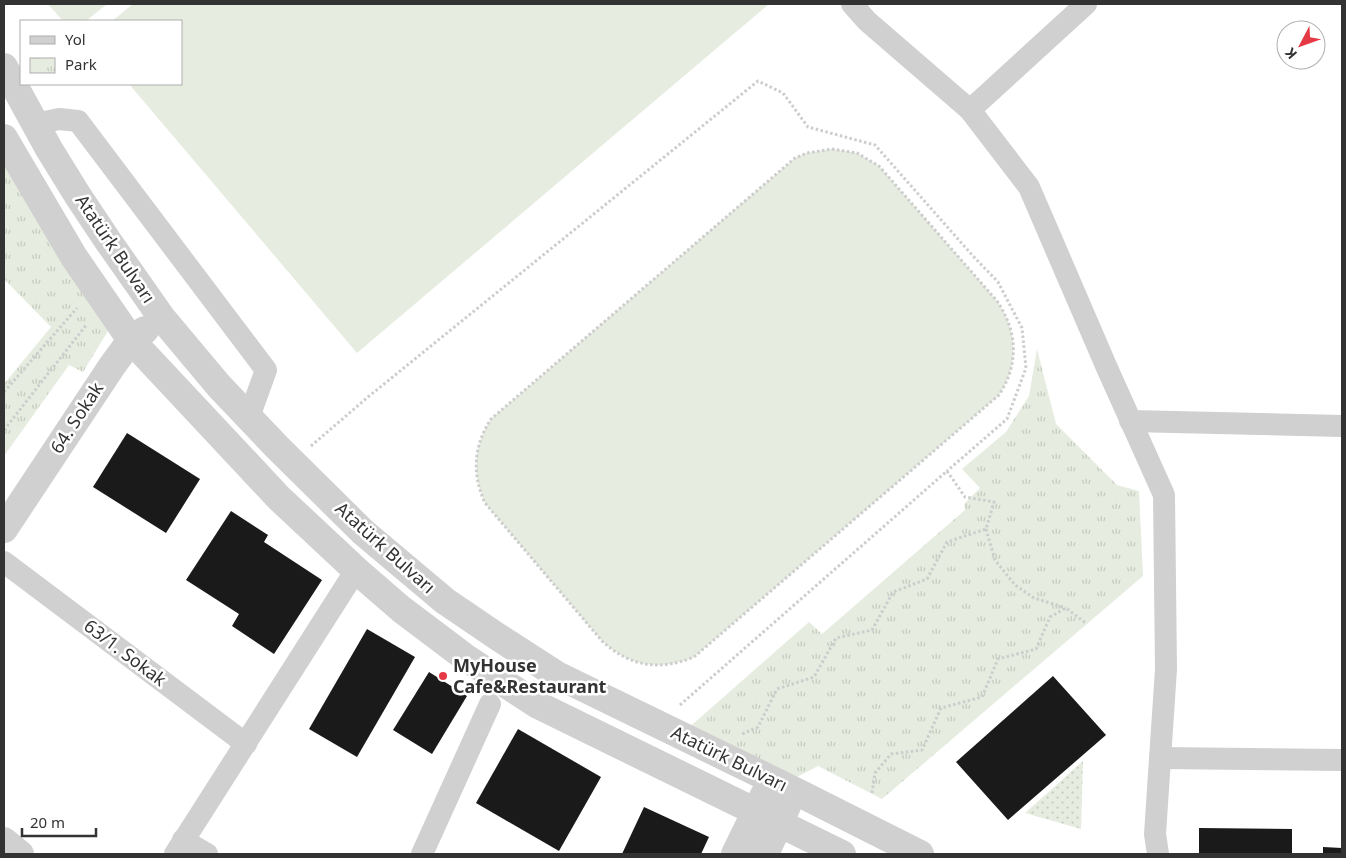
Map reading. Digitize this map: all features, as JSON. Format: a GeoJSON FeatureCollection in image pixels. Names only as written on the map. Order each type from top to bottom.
{"type":"FeatureCollection","features":[{"type":"Feature","properties":{"kind":"street"},"geometry":{"type":"LineString","coordinates":[[852,4],[867,21],[970,110],[1029,187],[1164,495],[1166,669],[1155,834],[1158,854]]}},
{"type":"Feature","properties":{"kind":"street"},"geometry":{"type":"LineString","coordinates":[[970,110],[1086,4]]}},
{"type":"Feature","properties":{"kind":"street","name":"Atatürk Bulvarı"},"geometry":{"type":"LineString","coordinates":[[4,67],[49,149],[108,241],[162,318],[219,386],[363,532],[445,601],[557,674],[920,854]]}},
{"type":"Feature","properties":{"kind":"street"},"geometry":{"type":"LineString","coordinates":[[35,124],[59,119],[78,121],[266,370],[249,417]]}},
{"type":"Feature","properties":{"kind":"street","name":"Atatürk Bulvarı"},"geometry":{"type":"LineString","coordinates":[[4,138],[74,257],[131,340],[279,498],[401,609],[466,658],[538,705],[842,854]]}},
{"type":"Feature","properties":{"kind":"street","name":"64. Sokak"},"geometry":{"type":"LineString","coordinates":[[4,529],[131,340],[162,318]]}},
{"type":"Feature","properties":{"kind":"street"},"geometry":{"type":"LineString","coordinates":[[1130,421],[1342,426]]}},
{"type":"Feature","properties":{"kind":"street","name":"63/1. Sokak"},"geometry":{"type":"LineString","coordinates":[[4,562],[246,744]]}},
{"type":"Feature","properties":{"kind":"street"},"geometry":{"type":"LineString","coordinates":[[206,854],[179,847],[356,570]]}},
{"type":"Feature","properties":{"kind":"street"},"geometry":{"type":"LineString","coordinates":[[422,854],[490,704]]}},
{"type":"Feature","properties":{"kind":"street"},"geometry":{"type":"LineString","coordinates":[[1160,758],[1342,760]]}},
{"type":"Feature","properties":{"kind":"street"},"geometry":{"type":"LineString","coordinates":[[735,854],[768,817],[783,785]]}},
{"type":"Feature","properties":{"kind":"street"},"geometry":{"type":"LineString","coordinates":[[765,854],[768,817]]}},
{"type":"Feature","properties":{"kind":"street"},"geometry":{"type":"LineString","coordinates":[[4,841],[20,854]]}},
{"type":"Feature","properties":{"kind":"path"},"geometry":{"type":"LineString","coordinates":[[287,456],[310,447],[368,397],[758,81],[783,93],[808,127],[875,145],[998,282],[1022,328],[1026,368],[1007,420],[676,709],[656,723]]}},
{"type":"Feature","properties":{"kind":"path"},"geometry":{"type":"LineString","coordinates":[[820,150],[845,150],[868,159],[888,174],[997,301],[1004,312],[1013,336],[1014,348],[1014,361],[1006,385],[999,395],[694,657],[677,663],[658,666],[622,656],[602,641],[485,503],[477,480],[475,467],[479,442],[484,430],[491,419],[795,158],[820,150]]}},
{"type":"Feature","properties":{"kind":"path"},"geometry":{"type":"LineString","coordinates":[[4,392],[100,294]]}},
{"type":"Feature","properties":{"kind":"path"},"geometry":{"type":"LineString","coordinates":[[4,430],[100,294]]}},
{"type":"Feature","properties":{"kind":"path"},"geometry":{"type":"LineString","coordinates":[[947,471],[965,497],[994,502],[986,529],[995,560],[1015,585],[1034,598],[1066,608],[1087,624]]}},
{"type":"Feature","properties":{"kind":"path"},"geometry":{"type":"LineString","coordinates":[[739,735],[758,727],[777,689],[814,677],[836,638],[872,630],[893,592],[927,579],[947,542],[986,529]]}},
{"type":"Feature","properties":{"kind":"path"},"geometry":{"type":"LineString","coordinates":[[872,793],[875,773],[891,754],[922,750],[941,708],[982,696],[998,658],[1036,649],[1050,616],[1066,608]]}},
{"type":"Feature","properties":{"kind":"green space"},"geometry":{"type":"Polygon","coordinates":[[[48,4],[107,4],[87,20],[62,20],[48,4]]]}},
{"type":"Feature","properties":{"kind":"green space"},"geometry":{"type":"Polygon","coordinates":[[[133,4],[769,4],[357,353],[130,85],[182,85],[182,20],[113,20],[133,4]]]}},
{"type":"Feature","properties":{"kind":"green space"},"geometry":{"type":"Polygon","coordinates":[[[832,149],[857,153],[879,166],[997,301],[1009,324],[1012,336],[1013,360],[1006,383],[999,395],[694,657],[669,664],[657,665],[634,661],[613,650],[602,641],[485,503],[478,482],[476,461],[485,429],[491,419],[795,158],[807,153],[832,149]]]}},
{"type":"Feature","properties":{"kind":"green space"},"geometry":{"type":"Polygon","coordinates":[[[4,160],[108,331],[83,372],[69,365],[4,456],[4,384],[51,327],[4,279],[4,160]]]}},
{"type":"Feature","properties":{"kind":"green space"},"geometry":{"type":"Polygon","coordinates":[[[1037,349],[1056,424],[1117,485],[1139,491],[1143,576],[882,799],[818,766],[789,781],[685,731],[809,622],[822,634],[965,510],[964,504],[980,488],[962,469],[1006,432],[1029,396],[1037,349]]]}},
{"type":"Feature","properties":{"kind":"green space"},"geometry":{"type":"Polygon","coordinates":[[[1083,761],[1081,829],[1025,813],[1083,761]]]}},
{"type":"Feature","properties":{"kind":"building"},"geometry":{"type":"Polygon","coordinates":[[[127,433],[200,479],[166,533],[93,487],[127,433]]]}},
{"type":"Feature","properties":{"kind":"building"},"geometry":{"type":"Polygon","coordinates":[[[231,511],[268,535],[264,542],[322,580],[274,654],[232,626],[239,614],[186,580],[231,511]]]}},
{"type":"Feature","properties":{"kind":"building"},"geometry":{"type":"Polygon","coordinates":[[[367,629],[415,657],[357,757],[309,729],[367,629]]]}},
{"type":"Feature","properties":{"kind":"building"},"geometry":{"type":"Polygon","coordinates":[[[429,672],[467,696],[432,754],[393,730],[429,672]]]}},
{"type":"Feature","properties":{"kind":"building"},"geometry":{"type":"Polygon","coordinates":[[[1053,676],[1106,735],[1008,820],[956,762],[1053,676]]]}},
{"type":"Feature","properties":{"kind":"building"},"geometry":{"type":"Polygon","coordinates":[[[518,729],[601,777],[559,851],[476,803],[518,729]]]}},
{"type":"Feature","properties":{"kind":"building"},"geometry":{"type":"Polygon","coordinates":[[[644,807],[709,837],[701,854],[622,854],[644,807]]]}},
{"type":"Feature","properties":{"kind":"building"},"geometry":{"type":"Polygon","coordinates":[[[1199,828],[1292,829],[1292,854],[1199,854],[1199,828]]]}},
{"type":"Feature","properties":{"kind":"building"},"geometry":{"type":"Polygon","coordinates":[[[1323,847],[1342,848],[1342,854],[1323,854],[1323,847]]]}},
{"type":"Feature","properties":{"kind":"place","name":"MyHouse Cafe&Restaurant"},"geometry":{"type":"Point","coordinates":[443,676]}}]}
